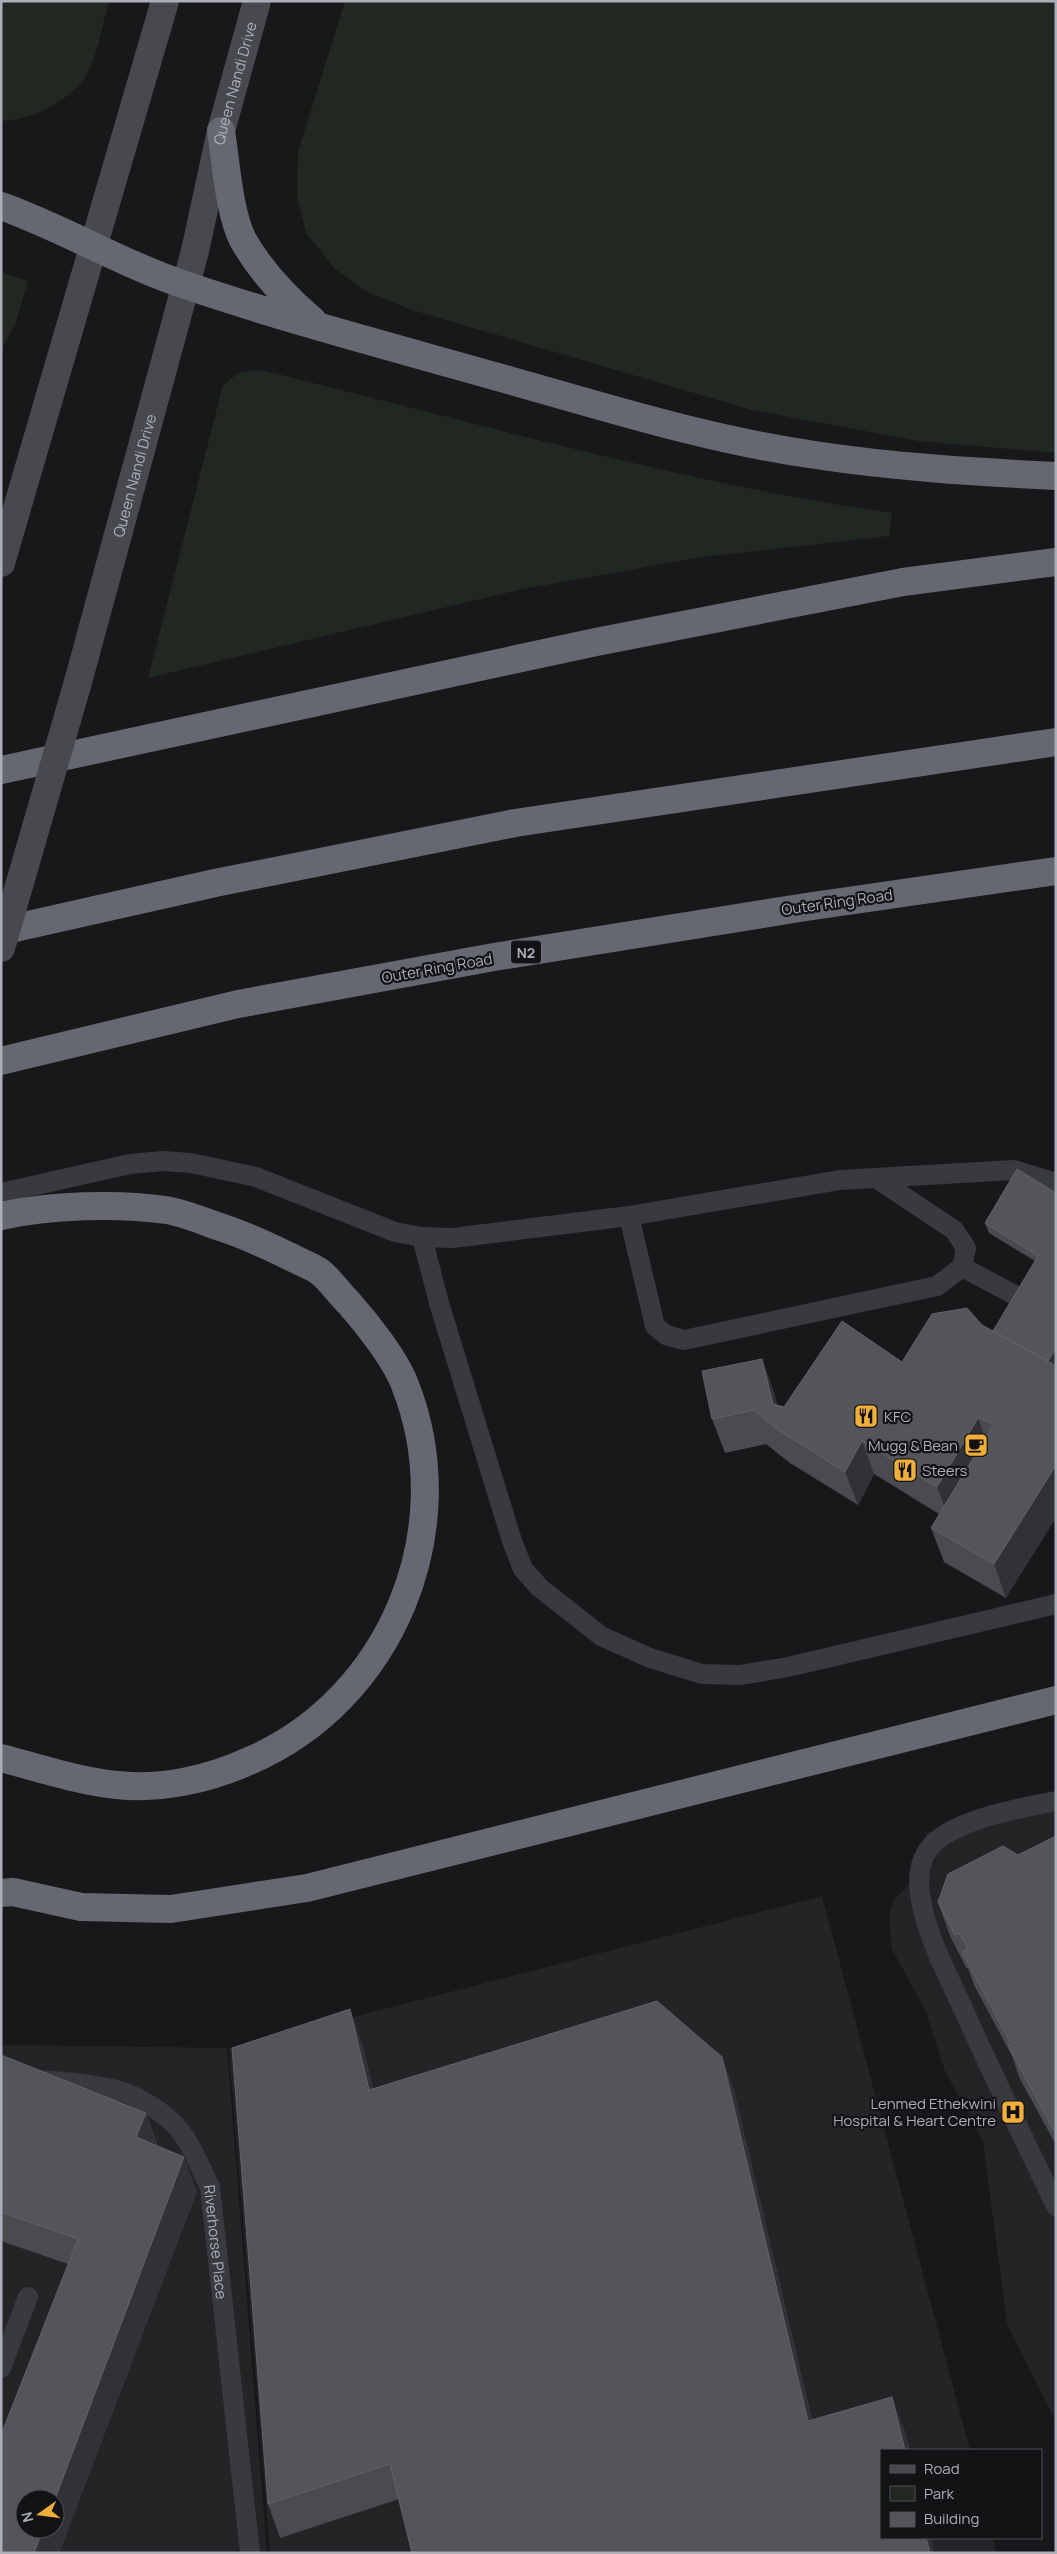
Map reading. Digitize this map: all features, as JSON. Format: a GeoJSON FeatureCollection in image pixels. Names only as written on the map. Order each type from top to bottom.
{"type":"FeatureCollection","features":[{"type":"Feature","properties":{"kind":"highway"},"geometry":{"type":"LineString","coordinates":[[221,132],[232,201],[242,239],[269,279],[320,327]]}},
{"type":"Feature","properties":{"kind":"highway"},"geometry":{"type":"LineString","coordinates":[[1,206],[33,218],[94,247],[186,286],[320,327],[704,435],[815,455],[960,472],[1056,476]]}},
{"type":"Feature","properties":{"kind":"highway"},"geometry":{"type":"LineString","coordinates":[[1,770],[596,642],[903,582],[1056,562]]}},
{"type":"Feature","properties":{"kind":"highway"},"geometry":{"type":"LineString","coordinates":[[1,931],[215,883],[515,823],[1056,742]]}},
{"type":"Feature","properties":{"kind":"highway","name":"Outer Ring Road"},"geometry":{"type":"LineString","coordinates":[[1,1060],[238,1004],[494,957],[806,907],[1056,871]]}},
{"type":"Feature","properties":{"kind":"highway"},"geometry":{"type":"LineString","coordinates":[[1,1216],[21,1212],[94,1206],[168,1210],[249,1236],[319,1272],[368,1324],[405,1383],[422,1442],[426,1512],[414,1571],[390,1630],[360,1680],[320,1718],[278,1749],[224,1772],[164,1784],[117,1786],[1,1758]]}},
{"type":"Feature","properties":{"kind":"highway"},"geometry":{"type":"LineString","coordinates":[[5,1890],[81,1906],[171,1909],[307,1888],[1056,1700]]}},
{"type":"Feature","properties":{"kind":"highway"},"geometry":{"type":"LineString","coordinates":[[1,1742],[43,1769]]}},
{"type":"Feature","properties":{"kind":"main road"},"geometry":{"type":"LineString","coordinates":[[1,563],[165,1]]}},
{"type":"Feature","properties":{"kind":"main road","name":"Queen Nandi Drive"},"geometry":{"type":"LineString","coordinates":[[1,948],[78,682],[186,286],[221,132],[257,1]]}},
{"type":"Feature","properties":{"kind":"lane"},"geometry":{"type":"LineString","coordinates":[[1,1193],[130,1164],[163,1161],[191,1162],[256,1177],[395,1232],[422,1237],[453,1238],[629,1216],[792,1186],[876,1178],[1014,1170],[1056,1183]]}},
{"type":"Feature","properties":{"kind":"lane"},"geometry":{"type":"LineString","coordinates":[[629,1216],[651,1316],[659,1332],[673,1339],[684,1340],[937,1286],[962,1267],[966,1248],[954,1230],[876,1178]]}},
{"type":"Feature","properties":{"kind":"lane"},"geometry":{"type":"LineString","coordinates":[[422,1237],[439,1303],[512,1541],[523,1569],[539,1588],[601,1636],[650,1658],[702,1674],[740,1675],[788,1667],[1056,1604]]}},
{"type":"Feature","properties":{"kind":"lane"},"geometry":{"type":"LineString","coordinates":[[962,1267],[1022,1299]]}},
{"type":"Feature","properties":{"kind":"lane"},"geometry":{"type":"LineString","coordinates":[[1056,1801],[1003,1812],[951,1831],[937,1840],[927,1851],[919,1880],[920,1896],[927,1920],[946,1971],[989,2067],[1056,2206]]}},
{"type":"Feature","properties":{"kind":"lane","name":"Riverhorse Place"},"geometry":{"type":"LineString","coordinates":[[1,2077],[80,2085],[123,2092],[145,2103],[172,2122],[190,2146],[210,2187],[250,2553]]}},
{"type":"Feature","properties":{"kind":"lane"},"geometry":{"type":"LineString","coordinates":[[1,2368],[28,2297]]}},
{"type":"Feature","properties":{"kind":"shaded area","name":"Lenmed Ethekwini Hospital & Heart Centre"},"geometry":{"type":"Polygon","coordinates":[[[1056,1801],[1056,2422],[1007,2324],[983,2141],[945,2071],[926,2012],[892,1949],[890,1912],[894,1900],[915,1878],[935,1862],[925,1833],[1056,1801]]]}},
{"type":"Feature","properties":{"kind":"shaded area"},"geometry":{"type":"Polygon","coordinates":[[[822,1896],[970,2449],[880,2449],[880,2539],[993,2539],[997,2553],[270,2553],[229,2049],[822,1896]]]}},
{"type":"Feature","properties":{"kind":"shaded area"},"geometry":{"type":"Polygon","coordinates":[[[1,2045],[227,2048],[267,2553],[1,2553],[1,2045]]]}},
{"type":"Feature","properties":{"kind":"green space"},"geometry":{"type":"Polygon","coordinates":[[[1,1],[109,1],[90,68],[75,89],[52,106],[40,112],[13,120],[1,121],[1,1]]]}},
{"type":"Feature","properties":{"kind":"green space"},"geometry":{"type":"Polygon","coordinates":[[[345,1],[1056,1],[1056,453],[918,441],[752,410],[412,310],[367,292],[335,269],[306,233],[297,196],[298,152],[345,1]]]}},
{"type":"Feature","properties":{"kind":"green space"},"geometry":{"type":"Polygon","coordinates":[[[1,272],[28,281],[15,325],[1,350],[1,272]]]}},
{"type":"Feature","properties":{"kind":"green space"},"geometry":{"type":"Polygon","coordinates":[[[261,370],[654,468],[812,500],[892,513],[889,536],[702,557],[518,590],[148,678],[223,385],[240,372],[261,370]]]}},
{"type":"Feature","properties":{"kind":"building"},"geometry":{"type":"Polygon","coordinates":[[[1017,1169],[1056,1193],[1056,1348],[1048,1361],[993,1331],[1038,1256],[985,1223],[1017,1169]]]}},
{"type":"Feature","properties":{"kind":"building"},"geometry":{"type":"Polygon","coordinates":[[[967,1308],[982,1325],[1056,1366],[1056,1465],[994,1564],[931,1528],[994,1424],[978,1418],[937,1487],[862,1441],[845,1472],[777,1429],[754,1410],[712,1419],[702,1371],[762,1359],[773,1404],[784,1407],[842,1321],[902,1362],[932,1314],[967,1308]]]}},
{"type":"Feature","properties":{"kind":"building"},"geometry":{"type":"Polygon","coordinates":[[[1056,1836],[1056,2135],[1008,2045],[1011,2044],[962,1952],[968,1949],[959,1933],[955,1935],[938,1902],[948,1874],[1003,1846],[1018,1855],[1056,1836]]]}},
{"type":"Feature","properties":{"kind":"building"},"geometry":{"type":"Polygon","coordinates":[[[657,2001],[722,2057],[808,2421],[892,2397],[905,2449],[880,2449],[880,2539],[926,2539],[930,2553],[412,2553],[390,2464],[268,2504],[232,2048],[350,2009],[369,2090],[657,2001]]]}},
{"type":"Feature","properties":{"kind":"building"},"geometry":{"type":"Polygon","coordinates":[[[1,2055],[146,2113],[136,2137],[184,2157],[59,2489],[15,2489],[15,2539],[39,2539],[34,2553],[1,2553],[1,2435],[78,2239],[1,2212],[1,2055]]]}},
{"type":"Feature","properties":{"kind":"place","name":"KFC"},"geometry":{"type":"Point","coordinates":[866,1416]}},
{"type":"Feature","properties":{"kind":"place","name":"Mugg & Bean"},"geometry":{"type":"Point","coordinates":[976,1445]}},
{"type":"Feature","properties":{"kind":"place","name":"Steers"},"geometry":{"type":"Point","coordinates":[905,1470]}},
{"type":"Feature","properties":{"kind":"place","name":"Lenmed Ethekwini Hospital & Heart Centre"},"geometry":{"type":"Point","coordinates":[1013,2112]}}]}
